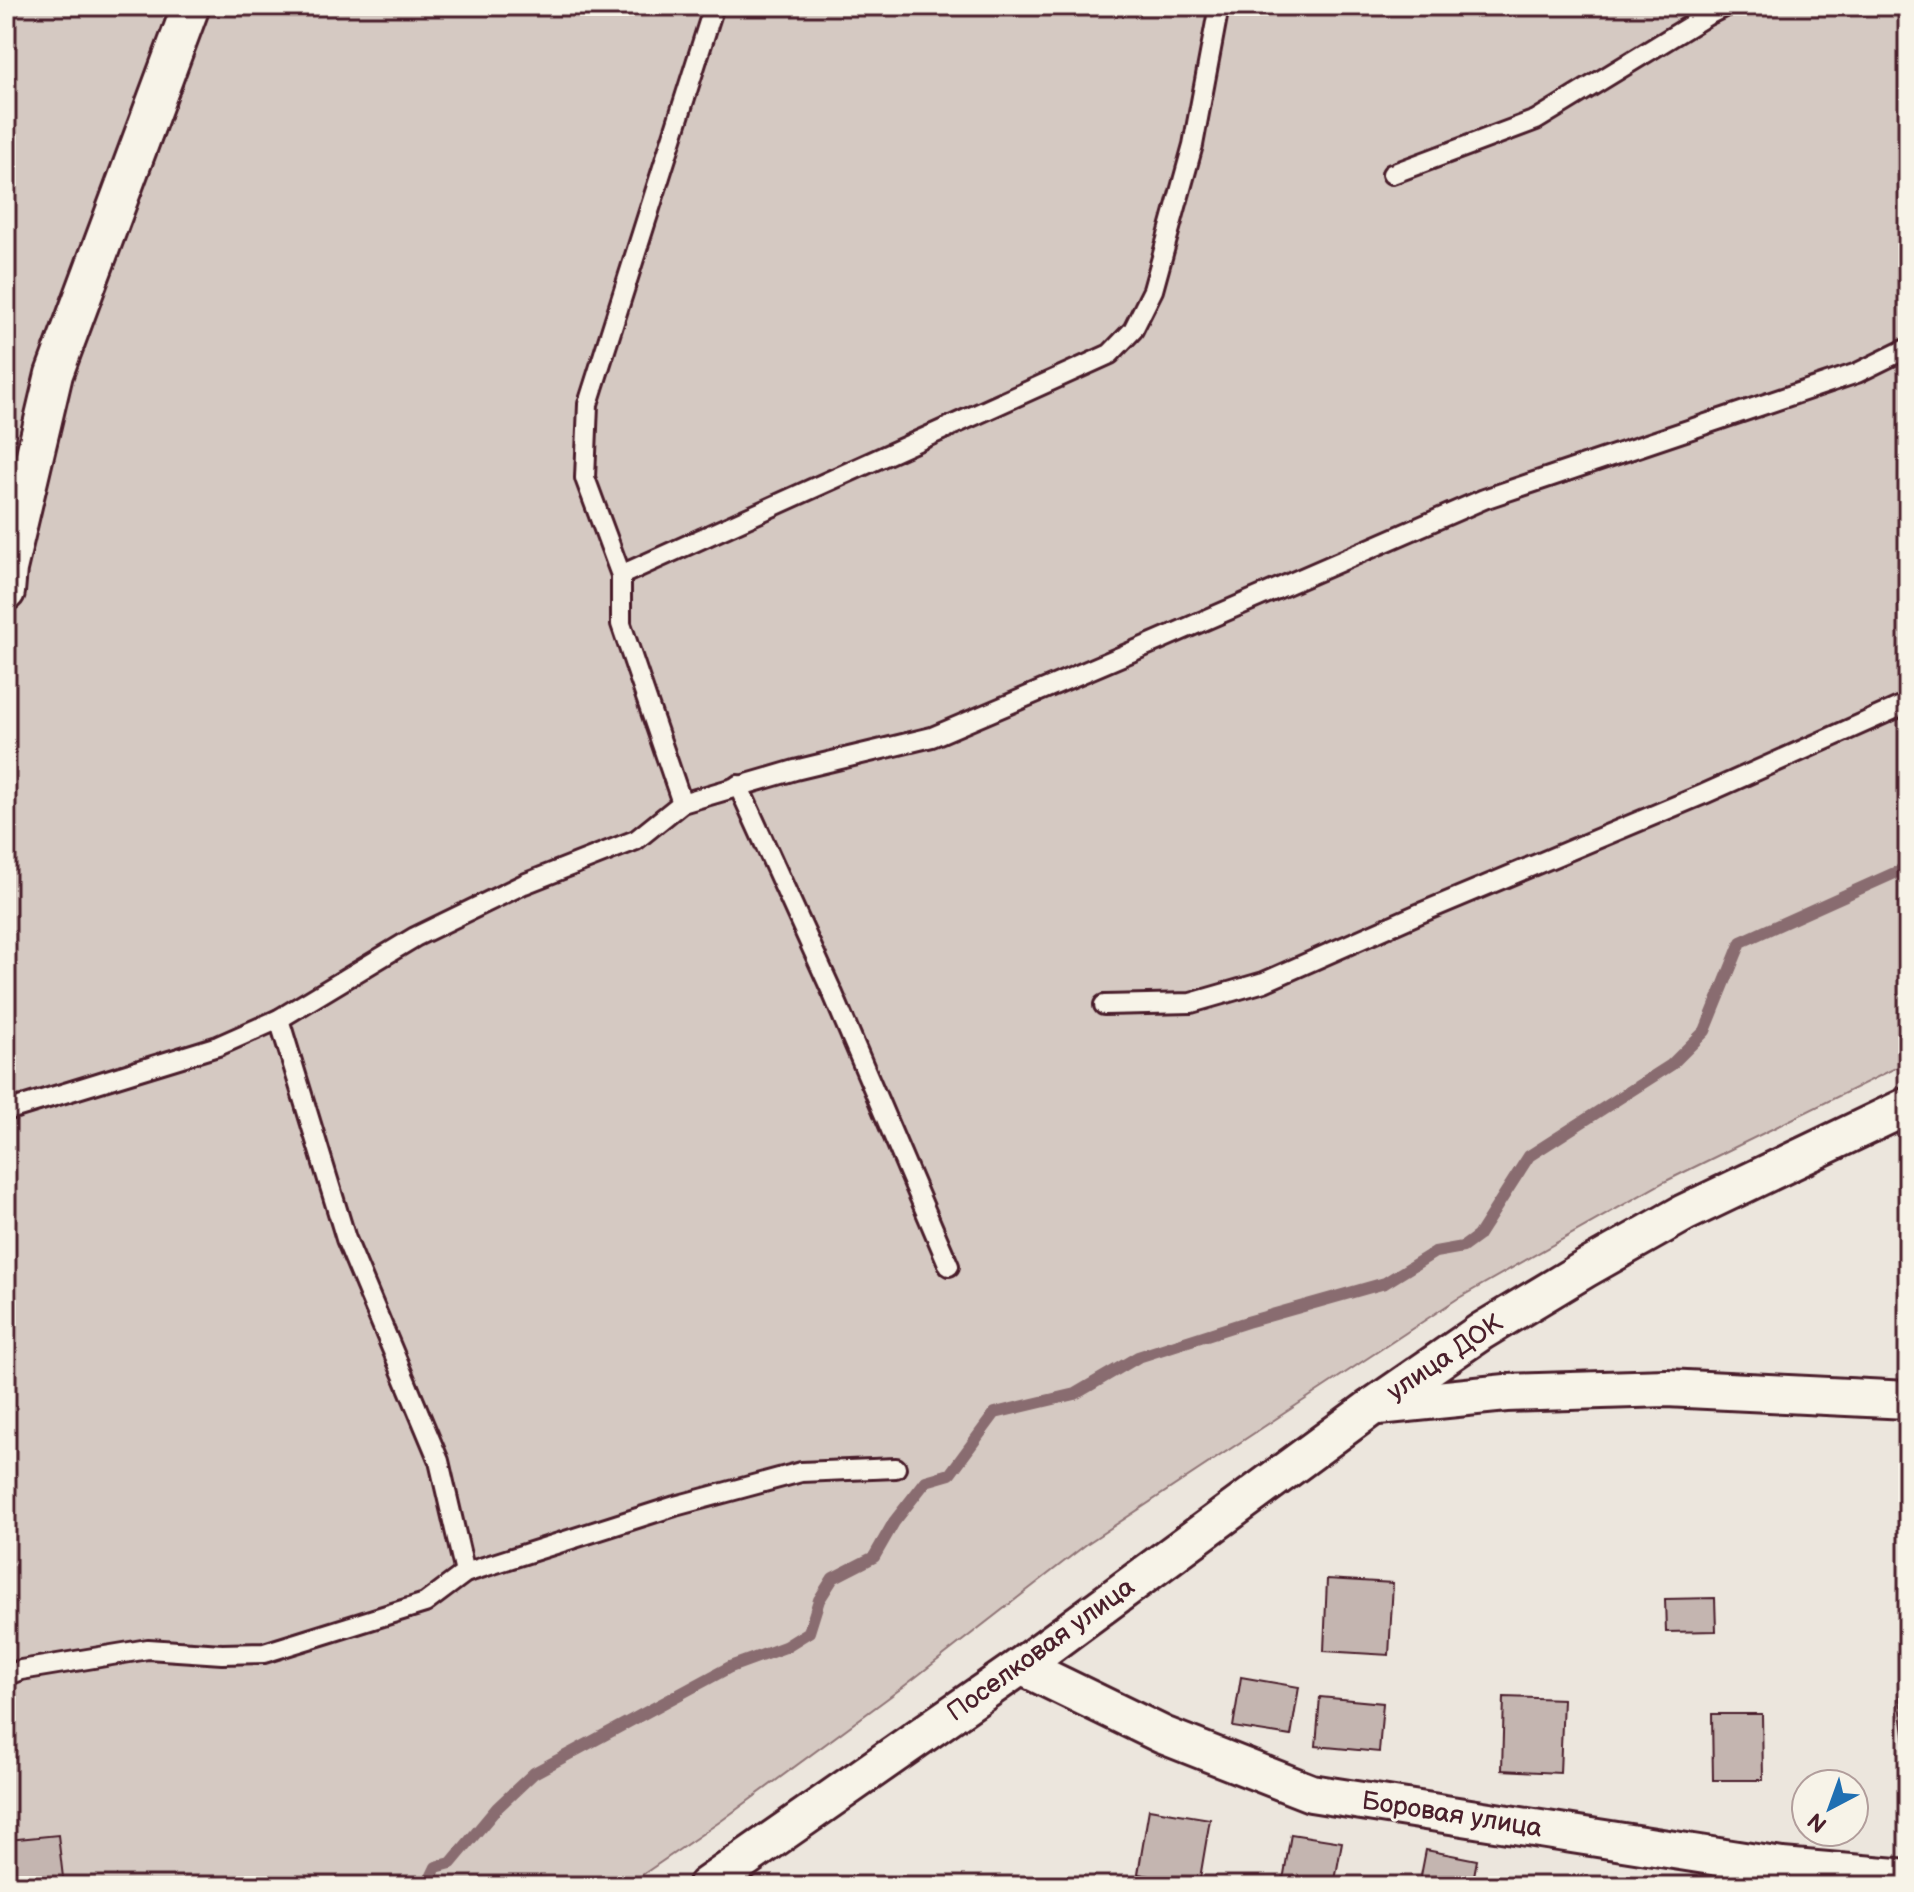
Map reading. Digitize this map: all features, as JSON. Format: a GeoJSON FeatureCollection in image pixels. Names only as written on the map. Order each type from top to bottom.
{"type":"FeatureCollection","features":[{"type":"Feature","properties":{"kind":"street"},"geometry":{"type":"LineString","coordinates":[[7,576],[54,374],[191,6]]}},
{"type":"Feature","properties":{"kind":"street","name":"улица ДОК"},"geometry":{"type":"LineString","coordinates":[[1372,1407],[1482,1331],[1684,1213],[1908,1106]]}},
{"type":"Feature","properties":{"kind":"street","name":"улица ДОК"},"geometry":{"type":"LineString","coordinates":[[1372,1407],[1506,1393],[1666,1388],[1908,1400]]}},
{"type":"Feature","properties":{"kind":"street","name":"Поселковая улица"},"geometry":{"type":"LineString","coordinates":[[706,1886],[1021,1666],[1372,1407]]}},
{"type":"Feature","properties":{"kind":"street","name":"Боровая улица"},"geometry":{"type":"LineString","coordinates":[[1021,1666],[1163,1735],[1311,1793],[1781,1876],[1908,1878]]}},
{"type":"Feature","properties":{"kind":"lane"},"geometry":{"type":"LineString","coordinates":[[682,803],[621,624],[621,575],[585,478],[588,404],[714,6]]}},
{"type":"Feature","properties":{"kind":"lane"},"geometry":{"type":"LineString","coordinates":[[621,575],[1110,354],[1133,330],[1153,290],[1193,145],[1219,6]]}},
{"type":"Feature","properties":{"kind":"lane"},"geometry":{"type":"LineString","coordinates":[[1392,174],[1536,120],[1726,6]]}},
{"type":"Feature","properties":{"kind":"lane"},"geometry":{"type":"LineString","coordinates":[[6,1111],[218,1046],[279,1019],[415,937],[524,884],[636,840],[682,803],[738,785],[932,737],[1484,499],[1857,373],[1908,348]]}},
{"type":"Feature","properties":{"kind":"lane"},"geometry":{"type":"LineString","coordinates":[[1104,1005],[1191,1003],[1264,982],[1704,794],[1908,703]]}},
{"type":"Feature","properties":{"kind":"lane"},"geometry":{"type":"LineString","coordinates":[[738,785],[833,994],[949,1266]]}},
{"type":"Feature","properties":{"kind":"lane"},"geometry":{"type":"LineString","coordinates":[[279,1019],[346,1239],[439,1461],[465,1573]]}},
{"type":"Feature","properties":{"kind":"lane"},"geometry":{"type":"LineString","coordinates":[[6,1676],[21,1670],[148,1649],[222,1654],[264,1653],[425,1603],[465,1573],[675,1506],[801,1472],[896,1468]]}},
{"type":"Feature","properties":{"kind":"shaded area"},"geometry":{"type":"Polygon","coordinates":[[[6,6],[1908,6],[1908,1062],[1664,1182],[1457,1299],[1088,1543],[903,1687],[721,1821],[626,1886],[6,1886],[6,6]]]}},
{"type":"Feature","properties":{"kind":"building"},"geometry":{"type":"Polygon","coordinates":[[[1327,1579],[1393,1583],[1389,1655],[1324,1651],[1327,1579]]]}},
{"type":"Feature","properties":{"kind":"building"},"geometry":{"type":"Polygon","coordinates":[[[1715,1598],[1716,1631],[1666,1632],[1665,1599],[1715,1598]]]}},
{"type":"Feature","properties":{"kind":"building"},"geometry":{"type":"Polygon","coordinates":[[[1241,1677],[1299,1687],[1291,1736],[1233,1727],[1241,1677]]]}},
{"type":"Feature","properties":{"kind":"building"},"geometry":{"type":"Polygon","coordinates":[[[1908,1695],[1908,1766],[1899,1696],[1908,1695]]]}},
{"type":"Feature","properties":{"kind":"building"},"geometry":{"type":"Polygon","coordinates":[[[1320,1697],[1383,1703],[1379,1752],[1316,1746],[1320,1697]]]}},
{"type":"Feature","properties":{"kind":"building"},"geometry":{"type":"Polygon","coordinates":[[[1504,1697],[1563,1699],[1560,1773],[1502,1770],[1504,1697]]]}},
{"type":"Feature","properties":{"kind":"building"},"geometry":{"type":"Polygon","coordinates":[[[1712,1714],[1762,1714],[1763,1780],[1713,1780],[1712,1714]]]}},
{"type":"Feature","properties":{"kind":"building"},"geometry":{"type":"Polygon","coordinates":[[[1149,1809],[1210,1819],[1199,1884],[1138,1874],[1149,1809]]]}},
{"type":"Feature","properties":{"kind":"building"},"geometry":{"type":"Polygon","coordinates":[[[1291,1834],[1342,1842],[1334,1886],[1282,1886],[1291,1834]]]}},
{"type":"Feature","properties":{"kind":"building"},"geometry":{"type":"Polygon","coordinates":[[[58,1835],[64,1886],[13,1886],[8,1840],[58,1835]]]}},
{"type":"Feature","properties":{"kind":"building"},"geometry":{"type":"Polygon","coordinates":[[[1426,1850],[1477,1860],[1472,1886],[1419,1886],[1426,1850]]]}},
{"type":"Feature","properties":{"kind":"building"},"geometry":{"type":"Polygon","coordinates":[[[1558,1879],[1602,1886],[1557,1886],[1558,1879]]]}},
{"type":"Feature","properties":{"kind":"waterway"},"geometry":{"type":"LineString","coordinates":[[427,1886],[436,1867],[451,1863],[497,1808],[534,1773],[730,1667],[785,1647],[809,1632],[819,1600],[833,1578],[874,1557],[894,1522],[926,1481],[950,1474],[995,1413],[1075,1394],[1138,1357],[1385,1283],[1435,1252],[1463,1247],[1478,1236],[1529,1156],[1671,1065],[1705,1031],[1741,942],[1908,867]]}}]}
